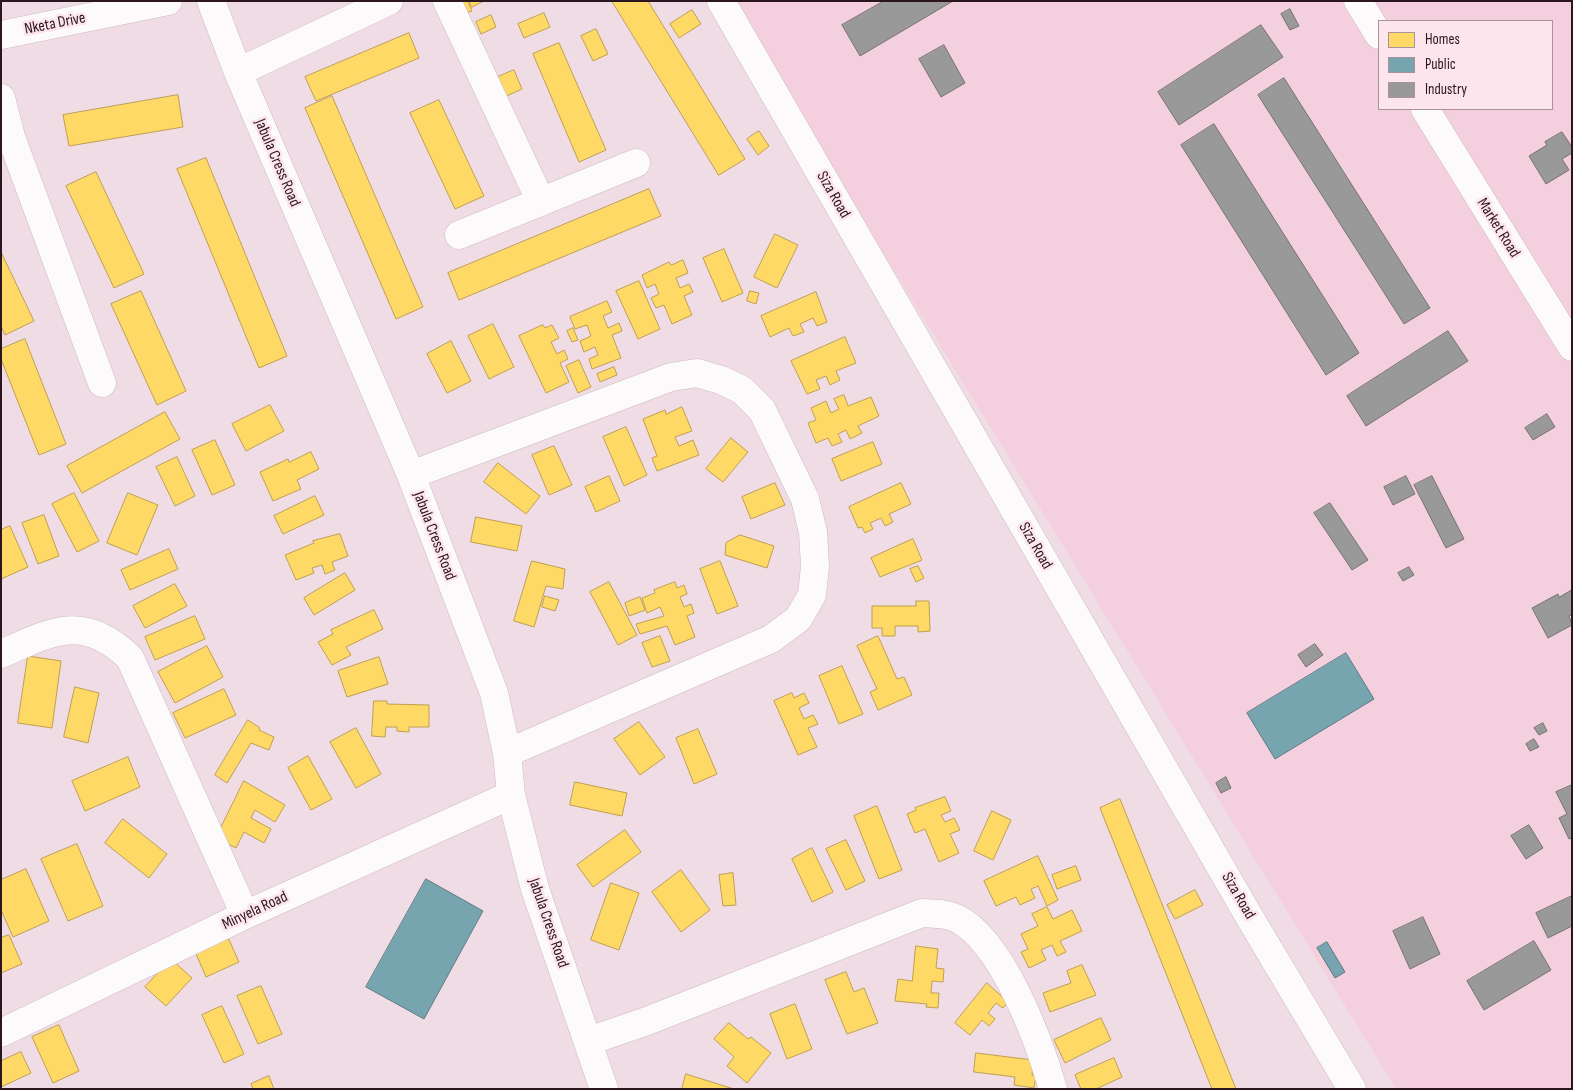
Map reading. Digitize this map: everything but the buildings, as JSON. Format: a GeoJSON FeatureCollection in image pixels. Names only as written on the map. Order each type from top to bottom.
{"type":"FeatureCollection","features":[{"type":"Feature","properties":{"kind":"street","name":"Nketa Drive"},"geometry":{"type":"LineString","coordinates":[[1,35],[168,1]]}},
{"type":"Feature","properties":{"kind":"street","name":"Jabula Cress Road"},"geometry":{"type":"LineString","coordinates":[[211,1],[238,72],[410,475],[494,693],[507,753],[511,795],[535,889],[604,1089]]}},
{"type":"Feature","properties":{"kind":"street"},"geometry":{"type":"LineString","coordinates":[[238,72],[389,1]]}},
{"type":"Feature","properties":{"kind":"street"},"geometry":{"type":"LineString","coordinates":[[447,1],[541,202]]}},
{"type":"Feature","properties":{"kind":"street","name":"Siza Road"},"geometry":{"type":"LineString","coordinates":[[721,1],[1250,918],[1352,1089]]}},
{"type":"Feature","properties":{"kind":"street"},"geometry":{"type":"LineString","coordinates":[[1358,1],[1378,33]]}},
{"type":"Feature","properties":{"kind":"street"},"geometry":{"type":"LineString","coordinates":[[1,98],[12,137],[102,383]]}},
{"type":"Feature","properties":{"kind":"street","name":"Market Road"},"geometry":{"type":"LineString","coordinates":[[1426,110],[1572,347]]}},
{"type":"Feature","properties":{"kind":"street"},"geometry":{"type":"LineString","coordinates":[[459,236],[636,163]]}},
{"type":"Feature","properties":{"kind":"street"},"geometry":{"type":"LineString","coordinates":[[410,475],[671,377],[697,373],[721,380],[742,390],[762,410],[806,500],[813,532],[815,566],[812,595],[798,619],[771,639],[507,753]]}},
{"type":"Feature","properties":{"kind":"street"},"geometry":{"type":"LineString","coordinates":[[1,654],[53,632],[80,630],[101,636],[130,658],[245,915]]}},
{"type":"Feature","properties":{"kind":"street","name":"Minyela Road"},"geometry":{"type":"LineString","coordinates":[[1,1032],[245,915],[511,795]]}},
{"type":"Feature","properties":{"kind":"street"},"geometry":{"type":"LineString","coordinates":[[589,1041],[648,1021],[922,913],[940,914],[956,918],[977,934],[993,952],[1012,980],[1053,1089]]}},
{"type":"Feature","properties":{"kind":"shaded area"},"geometry":{"type":"Polygon","coordinates":[[[736,1],[1572,1],[1572,1089],[1396,1089],[810,133],[736,1]]]}}]}
